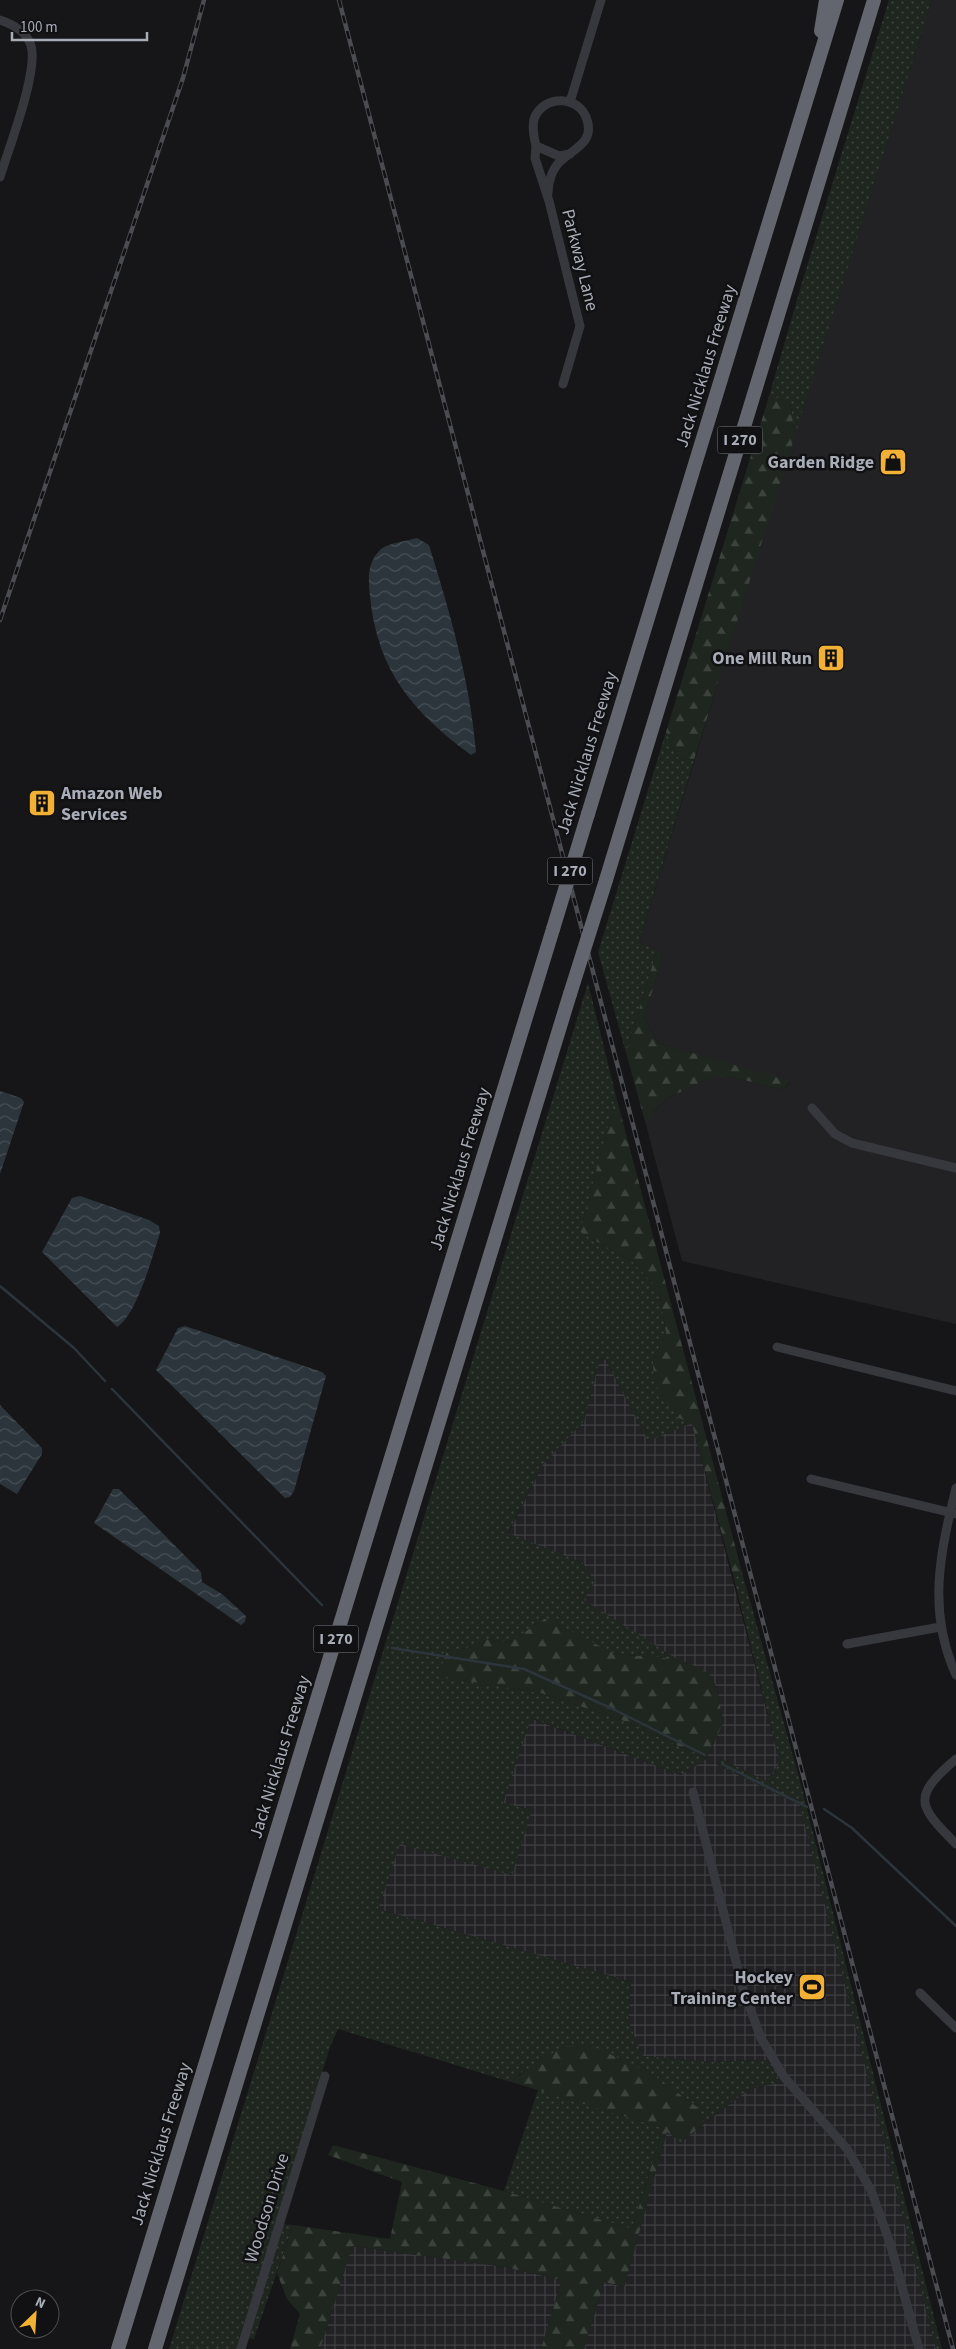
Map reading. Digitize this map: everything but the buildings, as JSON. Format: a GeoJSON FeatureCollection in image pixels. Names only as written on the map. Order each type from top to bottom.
{"type":"FeatureCollection","features":[{"type":"Feature","properties":{"kind":"highway"},"geometry":{"type":"LineString","coordinates":[[811,89],[826,0]]}},
{"type":"Feature","properties":{"kind":"highway","name":"Jack Nicklaus Freeway"},"geometry":{"type":"LineString","coordinates":[[118,2349],[837,0]]}},
{"type":"Feature","properties":{"kind":"highway","name":"I 270"},"geometry":{"type":"LineString","coordinates":[[155,2349],[874,0]]}},
{"type":"Feature","properties":{"kind":"street"},"geometry":{"type":"LineString","coordinates":[[570,102],[601,0]]}},
{"type":"Feature","properties":{"kind":"street"},"geometry":{"type":"LineString","coordinates":[[0,20],[13,26],[30,41],[33,64],[0,178]]}},
{"type":"Feature","properties":{"kind":"street"},"geometry":{"type":"LineString","coordinates":[[552,102],[570,102],[583,112],[589,128],[584,144],[570,154],[559,156],[536,146],[533,128],[538,112],[552,102]]}},
{"type":"Feature","properties":{"kind":"street","name":"Parkway Lane"},"geometry":{"type":"LineString","coordinates":[[536,146],[535,158],[549,201],[580,326],[563,384]]}},
{"type":"Feature","properties":{"kind":"street","name":"Parkway Lane"},"geometry":{"type":"LineString","coordinates":[[549,201],[548,183],[562,159],[570,154]]}},
{"type":"Feature","properties":{"kind":"street"},"geometry":{"type":"LineString","coordinates":[[812,1108],[835,1134],[852,1143],[956,1168]]}},
{"type":"Feature","properties":{"kind":"street"},"geometry":{"type":"LineString","coordinates":[[777,1347],[956,1391]]}},
{"type":"Feature","properties":{"kind":"street"},"geometry":{"type":"LineString","coordinates":[[812,1479],[953,1514]]}},
{"type":"Feature","properties":{"kind":"street"},"geometry":{"type":"LineString","coordinates":[[956,1488],[953,1514],[938,1580],[937,1601],[940,1627],[956,1675]]}},
{"type":"Feature","properties":{"kind":"street"},"geometry":{"type":"LineString","coordinates":[[847,1644],[940,1627]]}},
{"type":"Feature","properties":{"kind":"street"},"geometry":{"type":"LineString","coordinates":[[956,1759],[929,1785],[925,1795],[926,1810],[934,1822],[956,1844]]}},
{"type":"Feature","properties":{"kind":"street"},"geometry":{"type":"LineString","coordinates":[[693,1792],[743,1989],[761,2038],[784,2078],[846,2149],[871,2190],[890,2243],[919,2349]]}},
{"type":"Feature","properties":{"kind":"street"},"geometry":{"type":"LineString","coordinates":[[920,1993],[956,2028]]}},
{"type":"Feature","properties":{"kind":"street","name":"Woodson Drive"},"geometry":{"type":"LineString","coordinates":[[241,2349],[325,2076]]}},
{"type":"Feature","properties":{"kind":"shaded area"},"geometry":{"type":"Polygon","coordinates":[[[932,0],[956,0],[956,1324],[682,1261],[646,1125],[654,1111],[666,1099],[712,1077],[731,1077],[784,1090],[790,1082],[658,1043],[644,1018],[661,963],[662,952],[639,943],[769,515],[932,0]]]}},
{"type":"Feature","properties":{"kind":"shaded area"},"geometry":{"type":"Polygon","coordinates":[[[600,1358],[606,1360],[648,1440],[692,1423],[780,1763],[766,1781],[721,1759],[717,1764],[800,1805],[936,2349],[584,2349],[604,2282],[624,2287],[667,2131],[681,2142],[749,2089],[781,2082],[767,2060],[710,2062],[643,2056],[628,2021],[631,1982],[378,1909],[399,1844],[532,1810],[503,1803],[530,1718],[681,1775],[706,1759],[723,1723],[717,1688],[707,1671],[676,1659],[583,1600],[583,1563],[508,1534],[543,1464],[584,1421],[600,1358]]]}},
{"type":"Feature","properties":{"kind":"shaded area"},"geometry":{"type":"Polygon","coordinates":[[[352,2246],[505,2267],[562,2280],[541,2349],[320,2349],[352,2246]]]}},
{"type":"Feature","properties":{"kind":"green space"},"geometry":{"type":"Polygon","coordinates":[[[889,0],[932,0],[795,435],[790,402],[767,403],[889,0]]]}},
{"type":"Feature","properties":{"kind":"green space"},"geometry":{"type":"Polygon","coordinates":[[[781,396],[790,402],[795,435],[694,760],[677,757],[666,732],[767,403],[781,396]]]}},
{"type":"Feature","properties":{"kind":"green space"},"geometry":{"type":"Polygon","coordinates":[[[666,732],[677,757],[694,760],[639,943],[657,950],[626,1053],[598,952],[666,732]]]}},
{"type":"Feature","properties":{"kind":"green space"},"geometry":{"type":"Polygon","coordinates":[[[657,950],[662,951],[661,963],[644,1018],[658,1043],[790,1081],[784,1090],[731,1077],[712,1077],[666,1099],[654,1111],[646,1125],[626,1053],[657,950]]]}},
{"type":"Feature","properties":{"kind":"green space"},"geometry":{"type":"Polygon","coordinates":[[[588,983],[616,1096],[580,1232],[633,1262],[659,1290],[666,1333],[653,1361],[677,1417],[692,1423],[648,1441],[606,1360],[600,1358],[584,1421],[543,1464],[508,1533],[583,1563],[595,1581],[584,1600],[677,1659],[615,1654],[546,1619],[508,1643],[488,1639],[472,1647],[447,1651],[439,1676],[541,1693],[630,1723],[706,1759],[681,1775],[531,1718],[503,1803],[532,1810],[512,1875],[400,1844],[378,1909],[631,1982],[628,2021],[643,2056],[710,2062],[767,2060],[781,2082],[749,2089],[705,2123],[697,2107],[681,2095],[540,2063],[521,2073],[511,2082],[338,2029],[330,2047],[238,2349],[169,2349],[588,983]]]}},
{"type":"Feature","properties":{"kind":"green space"},"geometry":{"type":"Polygon","coordinates":[[[616,1096],[742,1572],[733,1575],[692,1424],[677,1417],[654,1383],[653,1361],[666,1333],[659,1290],[633,1262],[580,1232],[616,1096]]]}},
{"type":"Feature","properties":{"kind":"green space"},"geometry":{"type":"Polygon","coordinates":[[[742,1572],[800,1781],[942,2349],[936,2349],[800,1805],[717,1765],[721,1759],[766,1781],[780,1763],[733,1575],[742,1572]]]}},
{"type":"Feature","properties":{"kind":"green space"},"geometry":{"type":"Polygon","coordinates":[[[546,1618],[615,1654],[677,1659],[707,1671],[717,1688],[723,1723],[706,1759],[630,1723],[541,1693],[438,1676],[447,1651],[472,1647],[488,1639],[508,1643],[546,1618]]]}},
{"type":"Feature","properties":{"kind":"green space"},"geometry":{"type":"Polygon","coordinates":[[[563,2046],[592,2046],[651,2073],[697,2107],[705,2123],[681,2142],[667,2132],[624,2287],[604,2282],[584,2349],[541,2349],[562,2280],[505,2267],[352,2246],[320,2349],[290,2349],[300,2314],[287,2299],[277,2273],[293,2225],[390,2239],[402,2182],[328,2155],[333,2145],[504,2191],[632,2229],[663,2128],[511,2082],[563,2046]]]}},
{"type":"Feature","properties":{"kind":"green space"},"geometry":{"type":"Polygon","coordinates":[[[538,2090],[663,2128],[632,2229],[504,2191],[538,2090]]]}},
{"type":"Feature","properties":{"kind":"green space"},"geometry":{"type":"Polygon","coordinates":[[[282,2224],[293,2225],[254,2339],[247,2338],[282,2224]]]}},
{"type":"Feature","properties":{"kind":"water"},"geometry":{"type":"Polygon","coordinates":[[[417,538],[429,545],[458,647],[473,726],[476,752],[471,755],[432,723],[401,688],[390,668],[374,623],[369,583],[373,559],[384,547],[417,538]]]}},
{"type":"Feature","properties":{"kind":"water"},"geometry":{"type":"Polygon","coordinates":[[[0,1091],[21,1098],[24,1102],[0,1174],[0,1091]]]}},
{"type":"Feature","properties":{"kind":"water"},"geometry":{"type":"Polygon","coordinates":[[[80,1196],[149,1220],[159,1226],[160,1233],[137,1298],[131,1311],[117,1327],[42,1252],[72,1198],[80,1196]]]}},
{"type":"Feature","properties":{"kind":"water"},"geometry":{"type":"Polygon","coordinates":[[[185,1326],[322,1372],[326,1376],[294,1491],[290,1497],[285,1498],[156,1370],[178,1328],[185,1326]]]}},
{"type":"Feature","properties":{"kind":"water"},"geometry":{"type":"Polygon","coordinates":[[[0,1405],[42,1448],[42,1454],[17,1494],[0,1484],[0,1405]]]}},
{"type":"Feature","properties":{"kind":"water"},"geometry":{"type":"Polygon","coordinates":[[[113,1489],[119,1489],[201,1572],[202,1582],[222,1594],[246,1616],[245,1622],[241,1625],[94,1523],[113,1489]]]}},
{"type":"Feature","properties":{"kind":"waterway"},"geometry":{"type":"LineString","coordinates":[[0,1286],[74,1348],[105,1381]]}},
{"type":"Feature","properties":{"kind":"waterway"},"geometry":{"type":"LineString","coordinates":[[112,1389],[322,1605]]}},
{"type":"Feature","properties":{"kind":"waterway"},"geometry":{"type":"LineString","coordinates":[[392,1648],[524,1669],[615,1710],[705,1755]]}},
{"type":"Feature","properties":{"kind":"waterway"},"geometry":{"type":"LineString","coordinates":[[722,1764],[807,1807]]}},
{"type":"Feature","properties":{"kind":"waterway"},"geometry":{"type":"LineString","coordinates":[[824,1809],[852,1828],[956,1926]]}},
{"type":"Feature","properties":{"kind":"railway"},"geometry":{"type":"LineString","coordinates":[[0,620],[183,78],[204,0]]}},
{"type":"Feature","properties":{"kind":"railway"},"geometry":{"type":"LineString","coordinates":[[339,0],[953,2349]]}},
{"type":"Feature","properties":{"kind":"place","name":"Garden Ridge"},"geometry":{"type":"Point","coordinates":[893,462]}},
{"type":"Feature","properties":{"kind":"place","name":"One Mill Run"},"geometry":{"type":"Point","coordinates":[831,658]}},
{"type":"Feature","properties":{"kind":"place","name":"Amazon Web Services"},"geometry":{"type":"Point","coordinates":[42,803]}},
{"type":"Feature","properties":{"kind":"place","name":"Hockey Training Center"},"geometry":{"type":"Point","coordinates":[812,1987]}}]}
